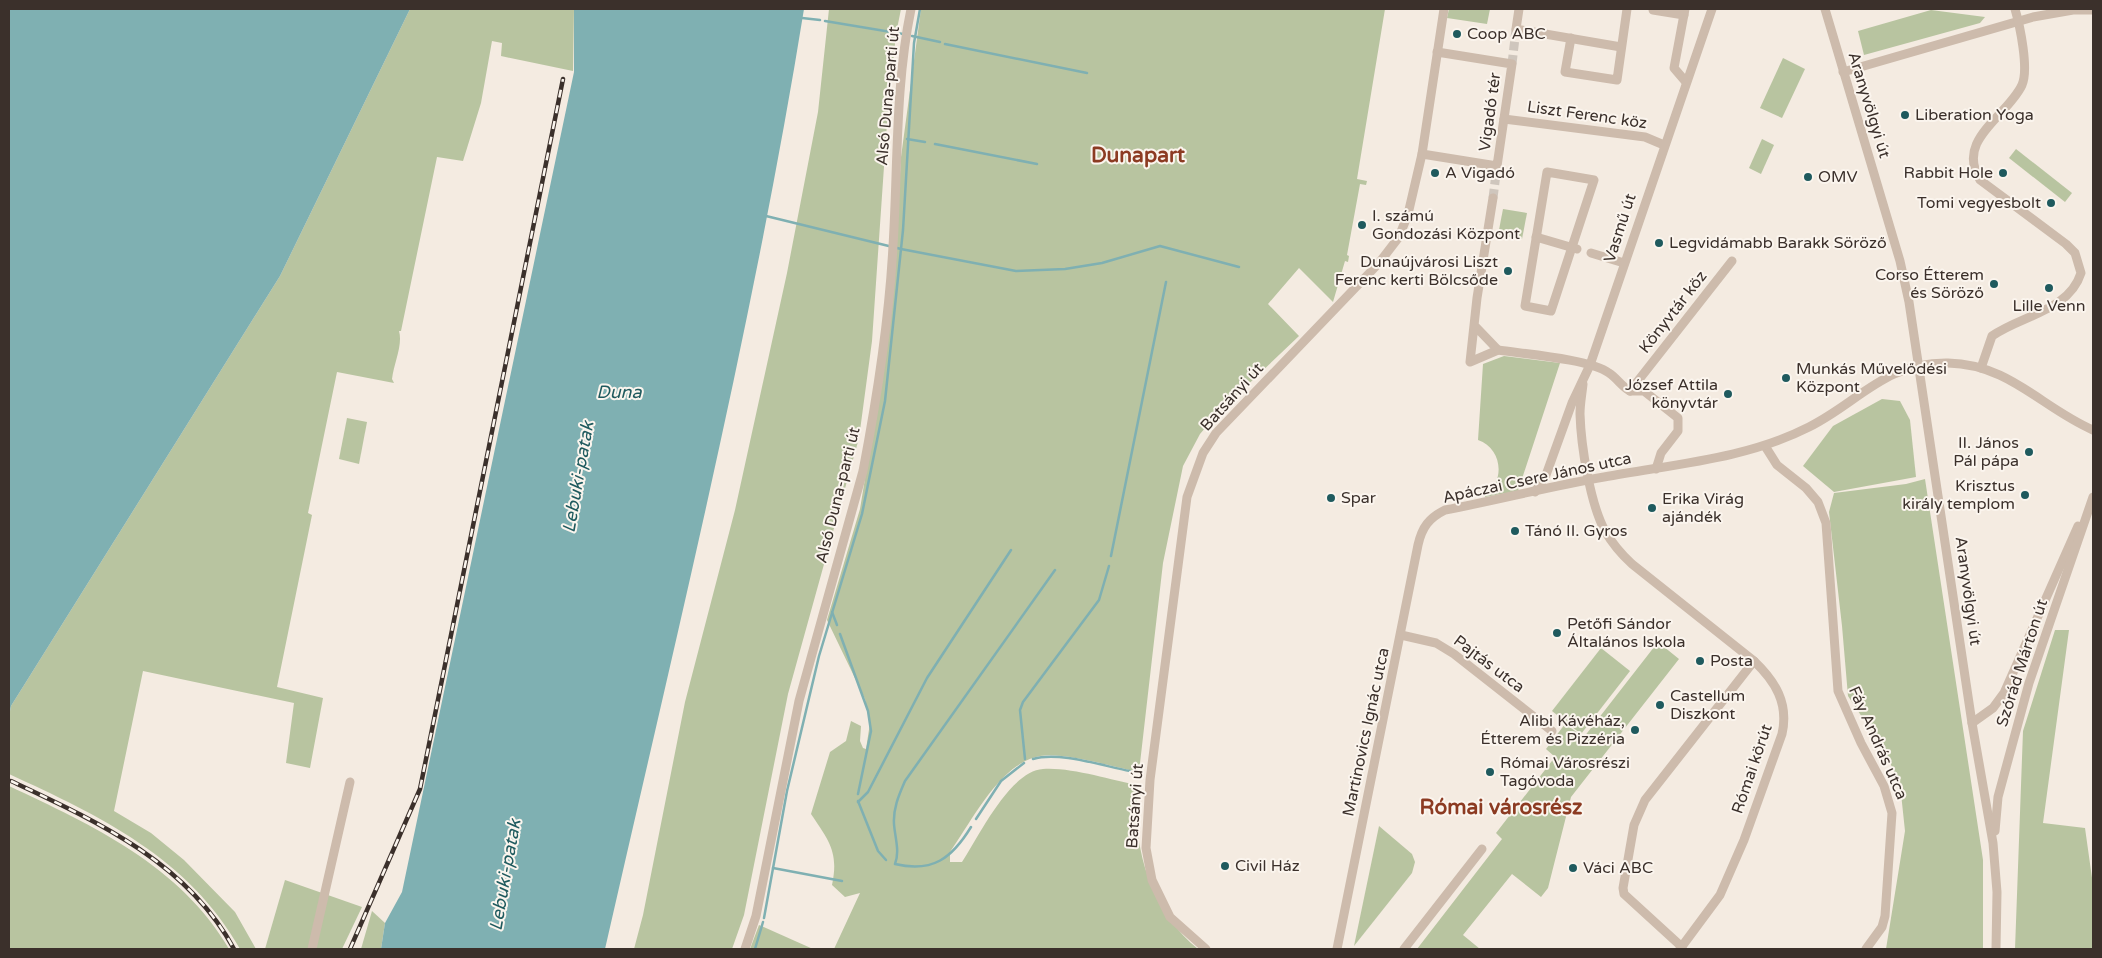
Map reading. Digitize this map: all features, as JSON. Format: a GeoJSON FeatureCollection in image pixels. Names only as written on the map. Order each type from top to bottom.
{"type":"FeatureCollection","features":[{"type":"Feature","properties":{"kind":"street","name":"Alsó Duna-parti út"},"geometry":{"type":"LineString","coordinates":[[745,949],[756,916],[802,692],[863,471],[884,334],[893,248],[902,81],[911,9]]}},
{"type":"Feature","properties":{"kind":"street","name":"Batsányi út"},"geometry":{"type":"LineString","coordinates":[[1206,949],[1180,927],[1163,905],[1152,880],[1146,848],[1150,780],[1187,497],[1203,452],[1216,434],[1379,263],[1398,237],[1408,214],[1422,154],[1444,9]]}},
{"type":"Feature","properties":{"kind":"street"},"geometry":{"type":"LineString","coordinates":[[1519,9],[1516,29],[1621,47]]}},
{"type":"Feature","properties":{"kind":"street"},"geometry":{"type":"LineString","coordinates":[[1570,38],[1565,72],[1617,80],[1627,9]]}},
{"type":"Feature","properties":{"kind":"street","name":"Vasmű út"},"geometry":{"type":"LineString","coordinates":[[1590,480],[1582,440],[1580,412],[1584,384],[1712,9]]}},
{"type":"Feature","properties":{"kind":"street","name":"Aranyvölgyi út"},"geometry":{"type":"LineString","coordinates":[[1825,9],[1900,262],[1909,302],[1972,723],[1993,843],[1997,892],[1996,949]]}},
{"type":"Feature","properties":{"kind":"street"},"geometry":{"type":"LineString","coordinates":[[1981,368],[1992,336],[2063,300],[2075,288],[2080,279],[2080,265],[2075,253],[1980,180],[1975,171],[1975,146],[1990,123],[2022,85],[2025,69],[2015,9]]}},
{"type":"Feature","properties":{"kind":"street"},"geometry":{"type":"LineString","coordinates":[[1653,10],[1684,12],[1674,68],[1686,82]]}},
{"type":"Feature","properties":{"kind":"street"},"geometry":{"type":"LineString","coordinates":[[1843,72],[2050,13],[2093,10]]}},
{"type":"Feature","properties":{"kind":"street","name":"Vigadó tér"},"geometry":{"type":"LineString","coordinates":[[1422,154],[1497,166],[1512,64],[1436,52]]}},
{"type":"Feature","properties":{"kind":"street","name":"Liszt Ferenc köz"},"geometry":{"type":"LineString","coordinates":[[1504,119],[1645,137],[1664,145]]}},
{"type":"Feature","properties":{"kind":"street"},"geometry":{"type":"LineString","coordinates":[[1547,172],[1594,180],[1574,248],[1551,311],[1525,306],[1536,237],[1547,172]]}},
{"type":"Feature","properties":{"kind":"street"},"geometry":{"type":"LineString","coordinates":[[1493,198],[1470,362],[1498,350],[1590,365],[1609,373],[1630,391]]}},
{"type":"Feature","properties":{"kind":"street"},"geometry":{"type":"LineString","coordinates":[[1536,237],[1574,248]]}},
{"type":"Feature","properties":{"kind":"street"},"geometry":{"type":"LineString","coordinates":[[1591,252],[1624,263]]}},
{"type":"Feature","properties":{"kind":"street","name":"Könyvtár köz"},"geometry":{"type":"LineString","coordinates":[[1630,391],[1732,260]]}},
{"type":"Feature","properties":{"kind":"street"},"geometry":{"type":"LineString","coordinates":[[1474,325],[1498,350]]}},
{"type":"Feature","properties":{"kind":"street","name":"Apáczai Csere János utca"},"geometry":{"type":"LineString","coordinates":[[1427,522],[1445,510],[1590,480],[1740,453],[1765,446],[1810,427],[1875,382],[1918,366],[1948,363],[1981,368],[2013,380],[2068,419],[2093,430]]}},
{"type":"Feature","properties":{"kind":"street","name":"Vasmű út"},"geometry":{"type":"LineString","coordinates":[[1534,492],[1546,475],[1572,404],[1584,384]]}},
{"type":"Feature","properties":{"kind":"street","name":"Apáczai Csere János utca"},"geometry":{"type":"LineString","coordinates":[[1630,391],[1644,391],[1678,418],[1678,431],[1661,453],[1656,469]]}},
{"type":"Feature","properties":{"kind":"street","name":"Fáy András utca"},"geometry":{"type":"LineString","coordinates":[[1765,446],[1777,465],[1806,488],[1818,502],[1826,523],[1838,691],[1861,743],[1884,786],[1892,814],[1885,916],[1882,927],[1866,949]]}},
{"type":"Feature","properties":{"kind":"street","name":"Római körút"},"geometry":{"type":"LineString","coordinates":[[1590,480],[1600,520],[1620,553],[1754,661],[1772,680],[1782,700],[1784,722],[1782,734],[1744,840],[1720,895],[1681,948]]}},
{"type":"Feature","properties":{"kind":"street","name":"Szórád Márton út"},"geometry":{"type":"LineString","coordinates":[[1972,723],[1993,708],[2004,693],[2093,492]]}},
{"type":"Feature","properties":{"kind":"street","name":"Szórád Márton út"},"geometry":{"type":"LineString","coordinates":[[1993,843],[1998,797],[2027,693],[2093,497]]}},
{"type":"Feature","properties":{"kind":"street","name":"Martinovics Ignác utca"},"geometry":{"type":"LineString","coordinates":[[1337,949],[1418,544],[1421,532],[1427,522]]}},
{"type":"Feature","properties":{"kind":"street","name":"Pajtás utca"},"geometry":{"type":"LineString","coordinates":[[1401,635],[1436,643],[1454,654],[1552,731]]}},
{"type":"Feature","properties":{"kind":"street"},"geometry":{"type":"LineString","coordinates":[[1681,948],[1624,894],[1623,888],[1634,825],[1645,800],[1754,661]]}},
{"type":"Feature","properties":{"kind":"street"},"geometry":{"type":"LineString","coordinates":[[312,949],[327,890],[350,782]]}},
{"type":"Feature","properties":{"kind":"street"},"geometry":{"type":"LineString","coordinates":[[1404,949],[1482,849]]}},
{"type":"Feature","properties":{"kind":"green space"},"geometry":{"type":"Polygon","coordinates":[[[410,9],[574,9],[573,71],[501,56],[502,43],[492,41],[481,103],[463,161],[437,157],[401,331],[399,331],[399,348],[392,379],[394,383],[337,372],[308,513],[312,515],[277,687],[323,698],[310,768],[286,763],[294,703],[143,671],[114,811],[151,833],[184,860],[235,912],[256,949],[240,949],[219,917],[195,889],[140,843],[76,806],[9,774],[9,716],[11,706],[280,276],[410,9]]]}},
{"type":"Feature","properties":{"kind":"green space"},"geometry":{"type":"Polygon","coordinates":[[[829,9],[901,9],[896,34],[887,123],[872,341],[859,438],[788,694],[744,915],[732,949],[634,949],[643,915],[685,702],[735,510],[787,273],[818,112],[829,9]]]}},
{"type":"Feature","properties":{"kind":"green space"},"geometry":{"type":"Polygon","coordinates":[[[921,9],[1385,9],[1357,179],[1367,181],[1366,185],[1360,184],[1347,255],[1349,256],[1348,262],[1345,261],[1333,302],[1299,268],[1268,304],[1299,336],[1217,414],[1200,434],[1183,466],[1163,563],[1139,772],[1062,756],[1040,756],[1026,761],[1012,770],[988,795],[950,852],[950,862],[962,862],[996,806],[1007,792],[1031,773],[1043,769],[1066,770],[1138,785],[1138,830],[1141,853],[1147,875],[1167,915],[1181,933],[1198,949],[834,949],[860,893],[845,897],[832,885],[834,864],[831,847],[811,814],[830,752],[846,741],[851,721],[861,726],[860,741],[863,748],[866,749],[870,723],[865,699],[827,620],[860,509],[885,357],[895,260],[901,157],[921,9]]]}},
{"type":"Feature","properties":{"kind":"green space"},"geometry":{"type":"Polygon","coordinates":[[[1449,9],[1490,9],[1487,24],[1447,18],[1449,9]]]}},
{"type":"Feature","properties":{"kind":"green space"},"geometry":{"type":"Polygon","coordinates":[[[1931,10],[1985,17],[1980,23],[1864,55],[1858,31],[1931,10]]]}},
{"type":"Feature","properties":{"kind":"green space"},"geometry":{"type":"Polygon","coordinates":[[[1783,58],[1805,69],[1782,118],[1760,108],[1783,58]]]}},
{"type":"Feature","properties":{"kind":"green space"},"geometry":{"type":"Polygon","coordinates":[[[1762,139],[1774,145],[1761,174],[1749,168],[1762,139]]]}},
{"type":"Feature","properties":{"kind":"green space"},"geometry":{"type":"Polygon","coordinates":[[[2016,149],[2072,193],[2065,202],[2009,158],[2016,149]]]}},
{"type":"Feature","properties":{"kind":"green space"},"geometry":{"type":"Polygon","coordinates":[[[1503,209],[1527,213],[1522,239],[1498,235],[1503,209]]]}},
{"type":"Feature","properties":{"kind":"green space"},"geometry":{"type":"Polygon","coordinates":[[[1504,356],[1560,363],[1518,491],[1485,497],[1496,482],[1498,465],[1492,450],[1478,440],[1483,364],[1504,356]]]}},
{"type":"Feature","properties":{"kind":"green space"},"geometry":{"type":"Polygon","coordinates":[[[1882,399],[1900,401],[1910,420],[1916,477],[1834,492],[1803,466],[1833,426],[1882,399]]]}},
{"type":"Feature","properties":{"kind":"green space"},"geometry":{"type":"Polygon","coordinates":[[[347,418],[367,422],[359,464],[339,459],[347,418]]]}},
{"type":"Feature","properties":{"kind":"green space"},"geometry":{"type":"Polygon","coordinates":[[[1925,479],[1983,860],[1983,949],[1886,949],[1905,831],[1900,784],[1884,750],[1848,696],[1829,512],[1834,493],[1906,484],[1925,479]]]}},
{"type":"Feature","properties":{"kind":"green space"},"geometry":{"type":"Polygon","coordinates":[[[2055,630],[2069,630],[2043,823],[2085,828],[2093,885],[2093,949],[2015,949],[2023,731],[2055,630]]]}},
{"type":"Feature","properties":{"kind":"green space"},"geometry":{"type":"Polygon","coordinates":[[[1658,642],[1679,659],[1571,797],[1548,888],[1541,897],[1512,874],[1463,935],[1480,949],[1417,949],[1502,839],[1496,833],[1555,757],[1546,749],[1565,724],[1584,737],[1658,642]]]}},
{"type":"Feature","properties":{"kind":"green space"},"geometry":{"type":"Polygon","coordinates":[[[1601,648],[1630,671],[1581,734],[1552,711],[1601,648]]]}},
{"type":"Feature","properties":{"kind":"green space"},"geometry":{"type":"Polygon","coordinates":[[[9,786],[72,816],[132,851],[160,871],[186,894],[209,920],[229,949],[9,949],[9,786]]]}},
{"type":"Feature","properties":{"kind":"green space"},"geometry":{"type":"Polygon","coordinates":[[[1379,826],[1412,854],[1415,862],[1412,873],[1354,946],[1379,826]]]}},
{"type":"Feature","properties":{"kind":"green space"},"geometry":{"type":"Polygon","coordinates":[[[285,880],[362,907],[342,949],[265,949],[285,880]]]}},
{"type":"Feature","properties":{"kind":"green space"},"geometry":{"type":"Polygon","coordinates":[[[372,911],[385,923],[381,949],[361,949],[372,911]]]}},
{"type":"Feature","properties":{"kind":"green space"},"geometry":{"type":"Polygon","coordinates":[[[759,925],[813,949],[750,949],[759,925]]]}},
{"type":"Feature","properties":{"kind":"water"},"geometry":{"type":"Polygon","coordinates":[[[9,9],[410,9],[280,276],[11,706],[9,716],[9,9]]]}},
{"type":"Feature","properties":{"kind":"water","name":"Duna"},"geometry":{"type":"Polygon","coordinates":[[[574,9],[804,9],[784,127],[737,363],[686,598],[605,949],[381,949],[385,923],[402,892],[574,72],[574,9]]]}},
{"type":"Feature","properties":{"kind":"waterway"},"geometry":{"type":"LineString","coordinates":[[764,918],[787,791],[819,656],[862,514],[885,401],[903,230],[914,43],[920,9]]}},
{"type":"Feature","properties":{"kind":"waterway"},"geometry":{"type":"LineString","coordinates":[[802,18],[820,20]]}},
{"type":"Feature","properties":{"kind":"waterway"},"geometry":{"type":"LineString","coordinates":[[825,21],[903,34]]}},
{"type":"Feature","properties":{"kind":"waterway"},"geometry":{"type":"LineString","coordinates":[[912,36],[940,42]]}},
{"type":"Feature","properties":{"kind":"waterway"},"geometry":{"type":"LineString","coordinates":[[945,44],[1087,73]]}},
{"type":"Feature","properties":{"kind":"waterway"},"geometry":{"type":"LineString","coordinates":[[907,139],[925,142]]}},
{"type":"Feature","properties":{"kind":"waterway"},"geometry":{"type":"LineString","coordinates":[[935,144],[1037,164]]}},
{"type":"Feature","properties":{"kind":"waterway"},"geometry":{"type":"LineString","coordinates":[[766,216],[901,249],[1016,271],[1065,269],[1102,263],[1160,246],[1239,267]]}},
{"type":"Feature","properties":{"kind":"waterway"},"geometry":{"type":"LineString","coordinates":[[1111,556],[1166,282]]}},
{"type":"Feature","properties":{"kind":"waterway"},"geometry":{"type":"LineString","coordinates":[[858,802],[868,792],[927,678],[1011,550]]}},
{"type":"Feature","properties":{"kind":"waterway"},"geometry":{"type":"LineString","coordinates":[[1025,759],[1020,710],[1023,702],[1099,600],[1109,566]]}},
{"type":"Feature","properties":{"kind":"waterway"},"geometry":{"type":"LineString","coordinates":[[971,827],[949,855],[940,860],[920,866],[895,864],[897,849],[894,812],[905,781],[1055,570]]}},
{"type":"Feature","properties":{"kind":"waterway"},"geometry":{"type":"LineString","coordinates":[[832,612],[837,625]]}},
{"type":"Feature","properties":{"kind":"waterway"},"geometry":{"type":"LineString","coordinates":[[840,634],[868,711],[871,731],[858,794]]}},
{"type":"Feature","properties":{"kind":"waterway"},"geometry":{"type":"LineString","coordinates":[[1033,759],[1044,757],[1068,758],[1130,771]]}},
{"type":"Feature","properties":{"kind":"waterway"},"geometry":{"type":"LineString","coordinates":[[976,819],[1001,781],[1024,763]]}},
{"type":"Feature","properties":{"kind":"waterway"},"geometry":{"type":"LineString","coordinates":[[858,801],[878,851],[886,860]]}},
{"type":"Feature","properties":{"kind":"waterway"},"geometry":{"type":"LineString","coordinates":[[773,868],[842,881]]}},
{"type":"Feature","properties":{"kind":"waterway"},"geometry":{"type":"LineString","coordinates":[[755,949],[763,922]]}},
{"type":"Feature","properties":{"kind":"tunnel"},"geometry":{"type":"LineString","coordinates":[[1512,64],[1516,29]]}},
{"type":"Feature","properties":{"kind":"tunnel"},"geometry":{"type":"LineString","coordinates":[[1493,198],[1497,166]]}},
{"type":"Feature","properties":{"kind":"railway"},"geometry":{"type":"LineString","coordinates":[[350,949],[420,789],[563,79]]}},
{"type":"Feature","properties":{"kind":"railway"},"geometry":{"type":"LineString","coordinates":[[11,781],[107,829],[137,847],[165,868],[191,892],[214,918],[234,949]]}},
{"type":"Feature","properties":{"kind":"place","name":"Coop ABC"},"geometry":{"type":"Point","coordinates":[1457,34]}},
{"type":"Feature","properties":{"kind":"place","name":"Liberation Yoga"},"geometry":{"type":"Point","coordinates":[1905,115]}},
{"type":"Feature","properties":{"kind":"place","name":"A Vigadó"},"geometry":{"type":"Point","coordinates":[1435,173]}},
{"type":"Feature","properties":{"kind":"place","name":"Rabbit Hole"},"geometry":{"type":"Point","coordinates":[2003,173]}},
{"type":"Feature","properties":{"kind":"place","name":"OMV"},"geometry":{"type":"Point","coordinates":[1808,177]}},
{"type":"Feature","properties":{"kind":"place","name":"Tomi vegyesbolt"},"geometry":{"type":"Point","coordinates":[2051,203]}},
{"type":"Feature","properties":{"kind":"place","name":"I. számú Gondozási Központ"},"geometry":{"type":"Point","coordinates":[1362,225]}},
{"type":"Feature","properties":{"kind":"place","name":"Legvidámabb Barakk Söröző"},"geometry":{"type":"Point","coordinates":[1659,243]}},
{"type":"Feature","properties":{"kind":"place","name":"Dunaújvárosi Liszt Ferenc kerti Bölcsőde"},"geometry":{"type":"Point","coordinates":[1508,271]}},
{"type":"Feature","properties":{"kind":"place","name":"Corso Étterem és Söröző"},"geometry":{"type":"Point","coordinates":[1994,284]}},
{"type":"Feature","properties":{"kind":"place","name":"Lille Venn"},"geometry":{"type":"Point","coordinates":[2049,288]}},
{"type":"Feature","properties":{"kind":"place","name":"Munkás Művelődési Központ"},"geometry":{"type":"Point","coordinates":[1786,378]}},
{"type":"Feature","properties":{"kind":"place","name":"József Attila könyvtár"},"geometry":{"type":"Point","coordinates":[1728,394]}},
{"type":"Feature","properties":{"kind":"place","name":"II. János Pál pápa"},"geometry":{"type":"Point","coordinates":[2029,452]}},
{"type":"Feature","properties":{"kind":"place","name":"Krisztus király templom"},"geometry":{"type":"Point","coordinates":[2025,495]}},
{"type":"Feature","properties":{"kind":"place","name":"Spar"},"geometry":{"type":"Point","coordinates":[1331,498]}},
{"type":"Feature","properties":{"kind":"place","name":"Erika Virág ajándék"},"geometry":{"type":"Point","coordinates":[1652,508]}},
{"type":"Feature","properties":{"kind":"place","name":"Tánó II. Gyros"},"geometry":{"type":"Point","coordinates":[1515,531]}},
{"type":"Feature","properties":{"kind":"place","name":"Petőfi Sándor Általános Iskola"},"geometry":{"type":"Point","coordinates":[1557,633]}},
{"type":"Feature","properties":{"kind":"place","name":"Posta"},"geometry":{"type":"Point","coordinates":[1700,661]}},
{"type":"Feature","properties":{"kind":"place","name":"Castellum Diszkont"},"geometry":{"type":"Point","coordinates":[1660,705]}},
{"type":"Feature","properties":{"kind":"place","name":"Alibi Kávéház, Étterem és Pizzéria"},"geometry":{"type":"Point","coordinates":[1635,730]}},
{"type":"Feature","properties":{"kind":"place","name":"Római Városrészi Tagóvoda"},"geometry":{"type":"Point","coordinates":[1490,772]}},
{"type":"Feature","properties":{"kind":"place","name":"Civil Ház"},"geometry":{"type":"Point","coordinates":[1225,866]}},
{"type":"Feature","properties":{"kind":"place","name":"Váci ABC"},"geometry":{"type":"Point","coordinates":[1573,868]}},
{"type":"Feature","properties":{"kind":"district","name":"Dunapart"},"geometry":{"type":"Point","coordinates":[1138,155]}},
{"type":"Feature","properties":{"kind":"district","name":"Római városrész"},"geometry":{"type":"Point","coordinates":[1501,807]}},
{"type":"Feature","properties":{"kind":"water label","name":"Lebuki-patak"},"geometry":{"type":"Point","coordinates":[578,477]}},
{"type":"Feature","properties":{"kind":"water label","name":"Lebuki-patak"},"geometry":{"type":"Point","coordinates":[505,875]}}]}
